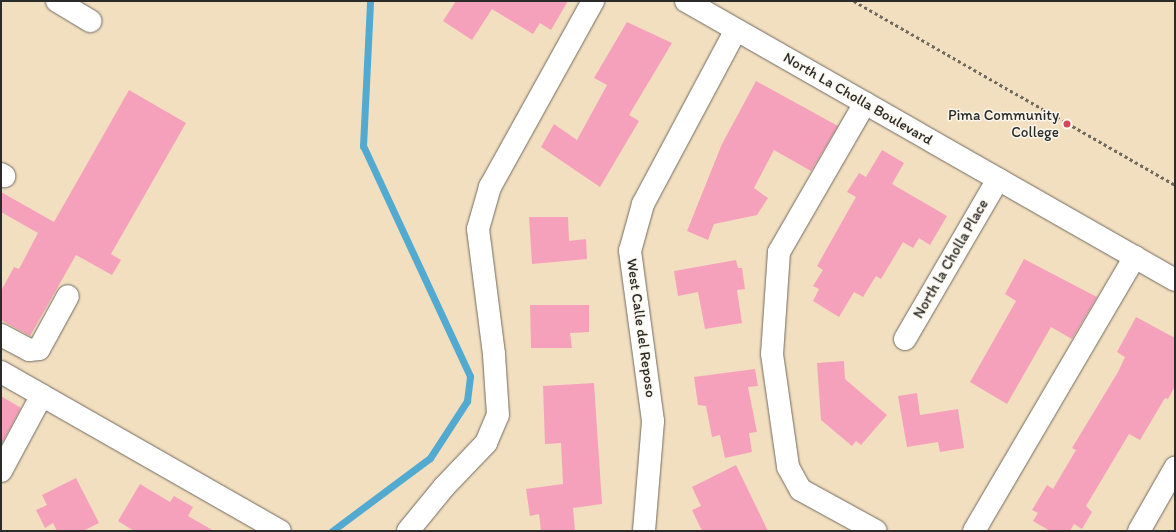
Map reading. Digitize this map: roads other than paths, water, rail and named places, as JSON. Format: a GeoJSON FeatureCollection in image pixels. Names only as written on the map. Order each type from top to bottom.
{"type":"FeatureCollection","features":[{"type":"Feature","properties":{"kind":"street"},"geometry":{"type":"LineString","coordinates":[[57,1],[90,21]]}},
{"type":"Feature","properties":{"kind":"street"},"geometry":{"type":"LineString","coordinates":[[408,531],[444,487],[486,443],[498,415],[494,354],[478,229],[490,187],[593,1]]}},
{"type":"Feature","properties":{"kind":"street","name":"North La Cholla Boulevard"},"geometry":{"type":"LineString","coordinates":[[686,1],[1175,280]]}},
{"type":"Feature","properties":{"kind":"street","name":"West Calle del Reposo"},"geometry":{"type":"LineString","coordinates":[[644,531],[653,421],[630,251],[643,204],[736,30]]}},
{"type":"Feature","properties":{"kind":"street"},"geometry":{"type":"LineString","coordinates":[[865,103],[780,252],[772,354],[788,467],[801,490],[876,531]]}},
{"type":"Feature","properties":{"kind":"street","name":"North la Cholla Place"},"geometry":{"type":"LineString","coordinates":[[904,339],[998,179]]}},
{"type":"Feature","properties":{"kind":"street"},"geometry":{"type":"LineString","coordinates":[[974,531],[1135,257]]}},
{"type":"Feature","properties":{"kind":"street"},"geometry":{"type":"LineString","coordinates":[[1,335],[29,350],[39,349],[68,296]]}},
{"type":"Feature","properties":{"kind":"street"},"geometry":{"type":"LineString","coordinates":[[1,372],[280,531]]}},
{"type":"Feature","properties":{"kind":"street"},"geometry":{"type":"LineString","coordinates":[[1,471],[42,395]]}},
{"type":"Feature","properties":{"kind":"street"},"geometry":{"type":"LineString","coordinates":[[1138,531],[1175,468]]}},
{"type":"Feature","properties":{"kind":"waterway"},"geometry":{"type":"LineString","coordinates":[[332,531],[430,458],[467,401],[470,376],[363,146],[370,1]]}},
{"type":"Feature","properties":{"kind":"place","name":"Pima Community College"},"geometry":{"type":"Point","coordinates":[1067,124]}}]}
